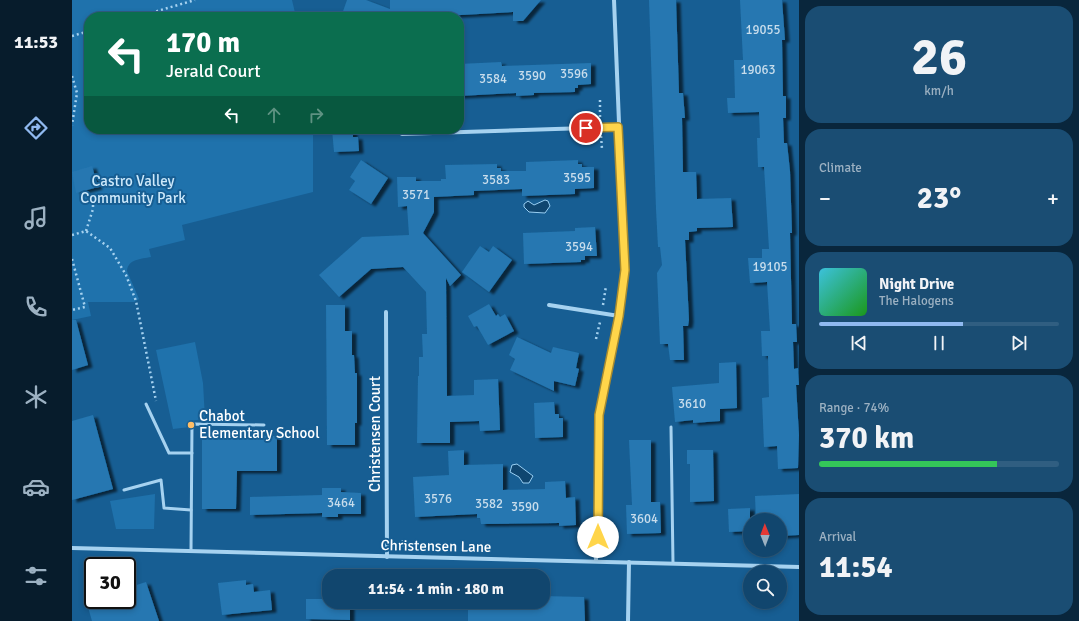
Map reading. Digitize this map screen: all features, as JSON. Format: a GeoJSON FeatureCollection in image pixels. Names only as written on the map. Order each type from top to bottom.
{"type":"FeatureCollection","features":[{"type":"Feature","properties":{"kind":"street"},"geometry":{"type":"LineString","coordinates":[[596,561],[599,415],[619,316],[625,270],[614,0]]}},
{"type":"Feature","properties":{"kind":"street"},"geometry":{"type":"LineString","coordinates":[[464,132],[618,127]]}},
{"type":"Feature","properties":{"kind":"street"},"geometry":{"type":"LineString","coordinates":[[549,305],[619,316]]}},
{"type":"Feature","properties":{"kind":"street","name":"Christensen Court"},"geometry":{"type":"LineString","coordinates":[[386,312],[387,557]]}},
{"type":"Feature","properties":{"kind":"street","name":"Christensen Lane"},"geometry":{"type":"LineString","coordinates":[[72,548],[799,567]]}},
{"type":"Feature","properties":{"kind":"street"},"geometry":{"type":"LineString","coordinates":[[628,621],[629,562]]}},
{"type":"Feature","properties":{"kind":"lane"},"geometry":{"type":"LineString","coordinates":[[146,404],[170,453],[192,453]]}},
{"type":"Feature","properties":{"kind":"lane"},"geometry":{"type":"LineString","coordinates":[[191,551],[192,424],[264,425]]}},
{"type":"Feature","properties":{"kind":"lane"},"geometry":{"type":"LineString","coordinates":[[671,427],[673,563]]}},
{"type":"Feature","properties":{"kind":"lane"},"geometry":{"type":"LineString","coordinates":[[124,490],[161,480],[164,508],[191,510]]}},
{"type":"Feature","properties":{"kind":"path"},"geometry":{"type":"LineString","coordinates":[[154,12],[195,0]]}},
{"type":"Feature","properties":{"kind":"path"},"geometry":{"type":"LineString","coordinates":[[72,36],[84,32]]}},
{"type":"Feature","properties":{"kind":"path"},"geometry":{"type":"LineString","coordinates":[[72,76],[77,93],[72,125]]}},
{"type":"Feature","properties":{"kind":"path"},"geometry":{"type":"LineString","coordinates":[[86,231],[93,209],[93,193]]}},
{"type":"Feature","properties":{"kind":"path"},"geometry":{"type":"LineString","coordinates":[[72,235],[86,231]]}},
{"type":"Feature","properties":{"kind":"path"},"geometry":{"type":"LineString","coordinates":[[86,231],[110,248],[126,275],[136,301],[157,407]]}},
{"type":"Feature","properties":{"kind":"path"},"geometry":{"type":"LineString","coordinates":[[72,259],[85,307],[72,310]]}},
{"type":"Feature","properties":{"kind":"green space","name":"Castro Valley Community Park"},"geometry":{"type":"Polygon","coordinates":[[[72,0],[292,0],[295,12],[84,12],[84,134],[313,134],[313,192],[182,225],[185,240],[149,249],[151,257],[136,260],[128,267],[127,271],[139,299],[134,302],[88,302],[91,316],[72,320],[72,0]]]}},
{"type":"Feature","properties":{"kind":"green space"},"geometry":{"type":"Polygon","coordinates":[[[195,342],[203,383],[205,419],[189,421],[190,427],[173,429],[156,350],[195,342]]]}},
{"type":"Feature","properties":{"kind":"green space"},"geometry":{"type":"Polygon","coordinates":[[[155,494],[154,529],[116,529],[110,501],[155,494]]]}},
{"type":"Feature","properties":{"kind":"shaded area"},"geometry":{"type":"Polygon","coordinates":[[[545,200],[548,201],[550,206],[545,213],[529,212],[524,207],[524,204],[528,201],[534,205],[545,200]]]}},
{"type":"Feature","properties":{"kind":"shaded area"},"geometry":{"type":"Polygon","coordinates":[[[517,464],[533,476],[529,483],[523,483],[519,477],[510,472],[512,465],[517,464]]]}},
{"type":"Feature","properties":{"kind":"building"},"geometry":{"type":"Polygon","coordinates":[[[347,0],[366,0],[390,9],[390,0],[541,0],[523,21],[513,21],[513,12],[464,15],[464,12],[343,12],[347,0]]]}},
{"type":"Feature","properties":{"kind":"building"},"geometry":{"type":"Polygon","coordinates":[[[649,0],[676,0],[679,93],[683,93],[685,118],[682,118],[683,172],[696,172],[697,199],[731,198],[733,227],[697,228],[697,231],[689,232],[689,240],[685,240],[689,320],[688,326],[683,326],[684,360],[670,360],[668,344],[660,344],[657,273],[662,265],[660,247],[658,247],[656,209],[649,0]]]}},
{"type":"Feature","properties":{"kind":"building"},"geometry":{"type":"Polygon","coordinates":[[[740,0],[782,0],[785,40],[782,40],[783,96],[786,96],[786,118],[783,118],[784,143],[787,143],[790,171],[792,324],[796,324],[797,342],[793,342],[794,369],[798,368],[799,385],[796,385],[799,435],[798,468],[778,469],[777,446],[764,447],[762,398],[769,397],[768,356],[762,356],[761,331],[770,331],[767,282],[750,283],[748,258],[762,258],[762,249],[769,249],[764,167],[758,167],[757,138],[760,138],[759,112],[728,113],[727,98],[735,98],[734,60],[743,60],[740,0]]]}},
{"type":"Feature","properties":{"kind":"building"},"geometry":{"type":"Polygon","coordinates":[[[501,62],[502,66],[591,63],[591,84],[578,85],[578,88],[575,88],[575,92],[534,93],[534,95],[516,96],[516,93],[464,96],[464,64],[501,62]]]}},
{"type":"Feature","properties":{"kind":"building"},"geometry":{"type":"Polygon","coordinates":[[[332,134],[353,134],[353,137],[358,137],[359,151],[334,152],[332,134]]]}},
{"type":"Feature","properties":{"kind":"building"},"geometry":{"type":"Polygon","coordinates":[[[361,160],[388,178],[371,204],[349,190],[355,181],[350,177],[361,160]]]}},
{"type":"Feature","properties":{"kind":"building"},"geometry":{"type":"Polygon","coordinates":[[[578,160],[578,164],[582,164],[582,167],[594,167],[594,188],[575,189],[575,194],[522,196],[522,189],[474,191],[474,195],[434,197],[434,212],[423,233],[461,275],[450,286],[446,278],[447,396],[474,395],[474,380],[498,379],[500,430],[480,431],[479,421],[450,422],[450,443],[417,443],[419,357],[423,357],[422,334],[427,334],[426,292],[403,267],[371,269],[339,297],[319,275],[362,237],[409,235],[407,206],[398,207],[397,177],[416,177],[416,181],[441,181],[441,179],[446,179],[445,165],[497,164],[497,168],[501,168],[501,171],[526,171],[526,162],[578,160]]]}},
{"type":"Feature","properties":{"kind":"building"},"geometry":{"type":"Polygon","coordinates":[[[92,166],[98,187],[76,193],[72,172],[92,166]]]}},
{"type":"Feature","properties":{"kind":"building"},"geometry":{"type":"Polygon","coordinates":[[[595,227],[597,256],[585,256],[585,260],[581,260],[581,262],[524,264],[523,233],[575,231],[575,228],[595,227]]]}},
{"type":"Feature","properties":{"kind":"building"},"geometry":{"type":"Polygon","coordinates":[[[480,246],[489,252],[493,246],[512,260],[489,292],[462,272],[480,246]]]}},
{"type":"Feature","properties":{"kind":"building"},"geometry":{"type":"Polygon","coordinates":[[[489,304],[496,316],[498,314],[500,317],[505,314],[514,331],[488,345],[477,326],[474,327],[468,316],[489,304]]]}},
{"type":"Feature","properties":{"kind":"building"},"geometry":{"type":"Polygon","coordinates":[[[326,305],[345,305],[345,331],[352,331],[352,355],[354,355],[355,373],[357,373],[357,423],[355,423],[355,445],[327,445],[326,305]]]}},
{"type":"Feature","properties":{"kind":"building"},"geometry":{"type":"Polygon","coordinates":[[[72,320],[76,320],[88,365],[72,370],[72,320]]]}},
{"type":"Feature","properties":{"kind":"building"},"geometry":{"type":"Polygon","coordinates":[[[517,337],[551,353],[553,347],[579,353],[576,368],[579,369],[575,386],[554,381],[554,391],[510,370],[515,359],[509,355],[517,337]]]}},
{"type":"Feature","properties":{"kind":"building"},"geometry":{"type":"Polygon","coordinates":[[[736,362],[737,408],[720,409],[720,421],[693,423],[693,420],[675,422],[672,387],[719,383],[719,363],[736,362]]]}},
{"type":"Feature","properties":{"kind":"building"},"geometry":{"type":"Polygon","coordinates":[[[554,402],[555,414],[559,414],[559,418],[563,418],[563,437],[535,438],[534,403],[554,402]]]}},
{"type":"Feature","properties":{"kind":"building"},"geometry":{"type":"Polygon","coordinates":[[[93,415],[113,489],[72,500],[72,421],[93,415]]]}},
{"type":"Feature","properties":{"kind":"building"},"geometry":{"type":"Polygon","coordinates":[[[202,434],[277,436],[277,471],[237,471],[236,509],[202,509],[202,434]]]}},
{"type":"Feature","properties":{"kind":"building"},"geometry":{"type":"Polygon","coordinates":[[[629,440],[651,440],[651,502],[660,502],[661,533],[627,534],[626,505],[632,505],[629,440]]]}},
{"type":"Feature","properties":{"kind":"building"},"geometry":{"type":"Polygon","coordinates":[[[464,450],[464,465],[503,464],[503,490],[545,489],[545,482],[565,481],[566,498],[575,497],[576,525],[559,526],[559,523],[481,524],[480,518],[477,518],[477,514],[415,517],[413,477],[449,475],[448,451],[464,450]]]}},
{"type":"Feature","properties":{"kind":"building"},"geometry":{"type":"Polygon","coordinates":[[[687,450],[713,450],[714,501],[690,502],[690,464],[687,464],[687,450]]]}},
{"type":"Feature","properties":{"kind":"building"},"geometry":{"type":"Polygon","coordinates":[[[322,488],[341,488],[341,492],[361,493],[361,514],[338,514],[338,517],[322,517],[322,513],[250,515],[250,497],[322,495],[322,488]]]}},
{"type":"Feature","properties":{"kind":"building"},"geometry":{"type":"Polygon","coordinates":[[[799,494],[799,535],[787,536],[787,513],[756,513],[755,496],[799,494]]]}},
{"type":"Feature","properties":{"kind":"building"},"geometry":{"type":"Polygon","coordinates":[[[750,508],[750,513],[743,513],[743,531],[729,532],[728,509],[750,508]]]}},
{"type":"Feature","properties":{"kind":"building"},"geometry":{"type":"Polygon","coordinates":[[[246,580],[246,585],[253,584],[254,592],[270,590],[272,610],[222,615],[218,583],[246,580]]]}},
{"type":"Feature","properties":{"kind":"building"},"geometry":{"type":"Polygon","coordinates":[[[146,582],[159,621],[92,621],[89,609],[136,609],[136,585],[146,582]]]}},
{"type":"Feature","properties":{"kind":"building"},"geometry":{"type":"Polygon","coordinates":[[[550,596],[584,597],[585,621],[468,621],[468,609],[550,609],[550,596]]]}},
{"type":"Feature","properties":{"kind":"building"},"geometry":{"type":"Polygon","coordinates":[[[306,599],[322,599],[322,609],[350,609],[350,620],[306,619],[306,599]]]}},
{"type":"Feature","properties":{"kind":"place","name":"Chabot Elementary School"},"geometry":{"type":"Point","coordinates":[191,425]}},
{"type":"Feature","properties":{"kind":"route"},"geometry":{"type":"LineString","coordinates":[[586,128],[618,127],[625,270],[619,316],[599,415],[598,537]]}}]}
